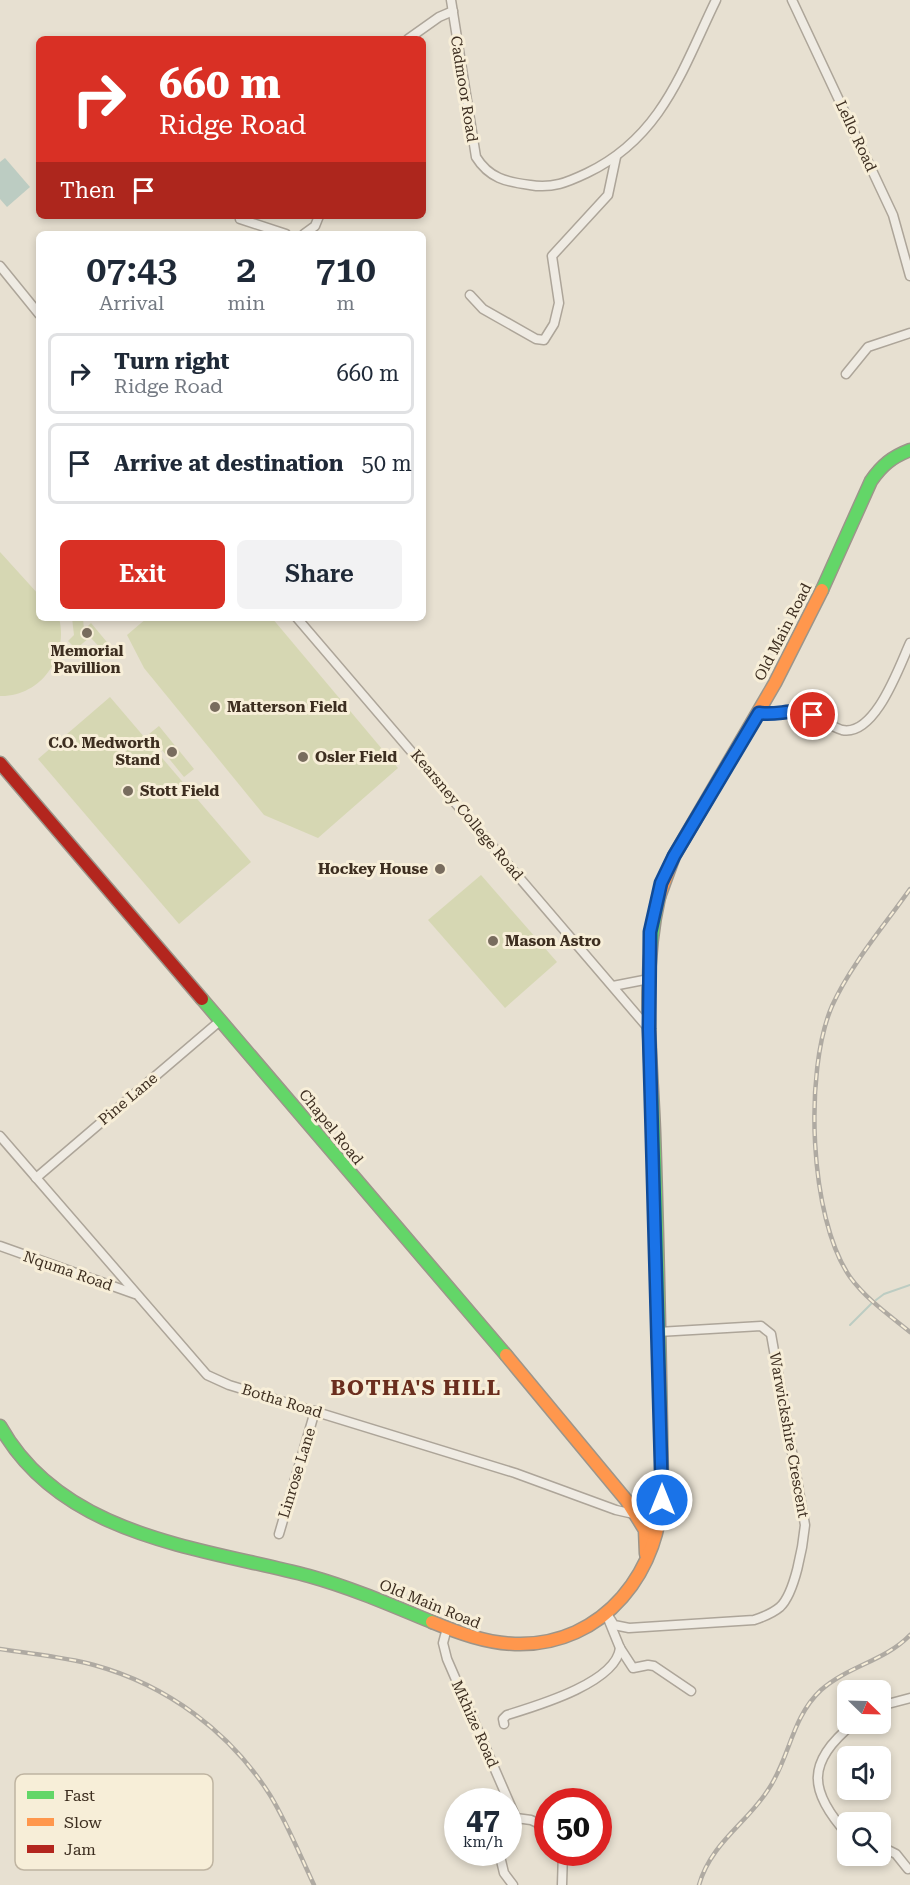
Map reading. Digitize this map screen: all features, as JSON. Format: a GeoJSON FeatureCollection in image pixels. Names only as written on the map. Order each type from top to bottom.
{"type":"FeatureCollection","features":[{"type":"Feature","properties":{"kind":"main road","name":"Old Main Road"},"geometry":{"type":"LineString","coordinates":[[0,1426],[14,1449],[51,1486],[81,1508],[115,1526],[191,1550],[308,1576],[370,1595],[447,1628],[487,1642],[530,1645],[565,1638],[607,1614],[618,1605],[643,1573],[654,1544],[662,1500],[649,1029],[650,932],[661,883],[674,856],[759,713],[840,554],[871,481],[880,467],[894,456],[910,450]]}},
{"type":"Feature","properties":{"kind":"main road","name":"Chapel Road"},"geometry":{"type":"LineString","coordinates":[[0,763],[530,1383],[634,1514],[647,1538],[643,1573]]}},
{"type":"Feature","properties":{"kind":"street","name":"Cadmoor Road"},"geometry":{"type":"LineString","coordinates":[[451,0],[471,139],[476,157],[484,169],[501,180],[550,187],[616,158],[655,119],[716,0]]}},
{"type":"Feature","properties":{"kind":"street","name":"Lello Road"},"geometry":{"type":"LineString","coordinates":[[792,0],[893,215],[910,276]]}},
{"type":"Feature","properties":{"kind":"street"},"geometry":{"type":"LineString","coordinates":[[412,36],[439,17],[453,11]]}},
{"type":"Feature","properties":{"kind":"street"},"geometry":{"type":"LineString","coordinates":[[470,295],[483,309],[536,339],[544,340],[554,324],[559,303],[552,256],[608,195],[616,158]]}},
{"type":"Feature","properties":{"kind":"street"},"geometry":{"type":"LineString","coordinates":[[240,219],[277,231]]}},
{"type":"Feature","properties":{"kind":"street"},"geometry":{"type":"LineString","coordinates":[[308,231],[315,226],[318,219]]}},
{"type":"Feature","properties":{"kind":"street"},"geometry":{"type":"LineString","coordinates":[[0,266],[36,310]]}},
{"type":"Feature","properties":{"kind":"street"},"geometry":{"type":"LineString","coordinates":[[846,374],[868,347],[910,333]]}},
{"type":"Feature","properties":{"kind":"street","name":"Kearsney College Road"},"geometry":{"type":"LineString","coordinates":[[300,621],[649,1029]]}},
{"type":"Feature","properties":{"kind":"street"},"geometry":{"type":"LineString","coordinates":[[759,713],[772,715],[803,710],[838,729],[860,728],[877,711],[910,643]]}},
{"type":"Feature","properties":{"kind":"street"},"geometry":{"type":"LineString","coordinates":[[614,986],[649,979]]}},
{"type":"Feature","properties":{"kind":"street","name":"Pine Lane"},"geometry":{"type":"LineString","coordinates":[[36,1178],[221,1020]]}},
{"type":"Feature","properties":{"kind":"street","name":"Botha Road"},"geometry":{"type":"LineString","coordinates":[[0,1136],[207,1375],[229,1385],[514,1473],[616,1510],[660,1520]]}},
{"type":"Feature","properties":{"kind":"street","name":"Nquma Road"},"geometry":{"type":"LineString","coordinates":[[0,1246],[136,1294]]}},
{"type":"Feature","properties":{"kind":"street","name":"Warwickshire Crescent"},"geometry":{"type":"LineString","coordinates":[[607,1614],[614,1625],[629,1628],[754,1620],[779,1608],[786,1600],[803,1545],[805,1525],[771,1334],[761,1326],[658,1332]]}},
{"type":"Feature","properties":{"kind":"street","name":"Linrose Lane"},"geometry":{"type":"LineString","coordinates":[[279,1534],[315,1411]]}},
{"type":"Feature","properties":{"kind":"street"},"geometry":{"type":"LineString","coordinates":[[607,1614],[620,1648],[633,1668],[654,1666],[690,1691]]}},
{"type":"Feature","properties":{"kind":"street","name":"Mkhize Road"},"geometry":{"type":"LineString","coordinates":[[447,1628],[443,1643],[447,1659],[503,1788]]}},
{"type":"Feature","properties":{"kind":"street"},"geometry":{"type":"LineString","coordinates":[[504,1724],[503,1719],[507,1715],[578,1690],[615,1661],[620,1648]]}},
{"type":"Feature","properties":{"kind":"street"},"geometry":{"type":"LineString","coordinates":[[891,1703],[910,1698]]}},
{"type":"Feature","properties":{"kind":"street"},"geometry":{"type":"LineString","coordinates":[[837,1821],[825,1805],[817,1787],[816,1774],[826,1749],[842,1734]]}},
{"type":"Feature","properties":{"kind":"street"},"geometry":{"type":"LineString","coordinates":[[891,1852],[896,1854],[908,1869]]}},
{"type":"Feature","properties":{"kind":"street"},"geometry":{"type":"LineString","coordinates":[[502,1866],[504,1873],[513,1885]]}},
{"type":"Feature","properties":{"kind":"street"},"geometry":{"type":"LineString","coordinates":[[562,1885],[563,1866]]}},
{"type":"Feature","properties":{"kind":"green space"},"geometry":{"type":"Polygon","coordinates":[[[0,552],[36,592],[36,621],[59,621],[61,632],[56,660],[49,672],[28,690],[0,696],[0,552]]]}},
{"type":"Feature","properties":{"kind":"green space","name":"Memorial Pavillion"},"geometry":{"type":"Polygon","coordinates":[[[72,621],[83,621],[84,630],[91,623],[111,647],[105,653],[90,637],[76,649],[68,641],[74,635],[72,621]]]}},
{"type":"Feature","properties":{"kind":"green space"},"geometry":{"type":"Polygon","coordinates":[[[143,621],[275,621],[398,768],[318,838],[264,815],[144,668],[127,635],[143,621]]]}},
{"type":"Feature","properties":{"kind":"green space","name":"Stott Field"},"geometry":{"type":"Polygon","coordinates":[[[110,697],[251,862],[179,924],[38,759],[110,697]]]}},
{"type":"Feature","properties":{"kind":"green space","name":"C.O. Medworth Stand"},"geometry":{"type":"Polygon","coordinates":[[[159,726],[194,769],[184,777],[149,734],[159,726]]]}},
{"type":"Feature","properties":{"kind":"green space","name":"Mason Astro"},"geometry":{"type":"Polygon","coordinates":[[[481,875],[557,962],[505,1008],[428,920],[481,875]]]}},
{"type":"Feature","properties":{"kind":"shaded area"},"geometry":{"type":"Polygon","coordinates":[[[5,158],[30,187],[7,207],[0,199],[0,162],[5,158]]]}},
{"type":"Feature","properties":{"kind":"waterway"},"geometry":{"type":"LineString","coordinates":[[876,1300],[884,1294],[910,1285]]}},
{"type":"Feature","properties":{"kind":"waterway"},"geometry":{"type":"LineString","coordinates":[[850,1325],[871,1304]]}},
{"type":"Feature","properties":{"kind":"railway"},"geometry":{"type":"LineString","coordinates":[[910,889],[858,960],[832,1006],[823,1034],[817,1067],[815,1105],[815,1144],[819,1182],[826,1219],[836,1251],[856,1285],[910,1332]]}},
{"type":"Feature","properties":{"kind":"railway"},"geometry":{"type":"LineString","coordinates":[[699,1885],[720,1845],[768,1790],[803,1713],[811,1701],[832,1682],[878,1658],[910,1635]]}},
{"type":"Feature","properties":{"kind":"railway"},"geometry":{"type":"LineString","coordinates":[[0,1649],[71,1660],[121,1674],[171,1698],[194,1714],[216,1731],[254,1772],[288,1828],[314,1885]]}},
{"type":"Feature","properties":{"kind":"traffic: fast"},"geometry":{"type":"LineString","coordinates":[[822,590],[871,481],[888,462],[910,450]]}},
{"type":"Feature","properties":{"kind":"traffic: fast"},"geometry":{"type":"LineString","coordinates":[[659,897],[650,956],[649,1014],[659,1309],[662,1486]]}},
{"type":"Feature","properties":{"kind":"traffic: fast"},"geometry":{"type":"LineString","coordinates":[[202,999],[506,1355]]}},
{"type":"Feature","properties":{"kind":"traffic: fast"},"geometry":{"type":"LineString","coordinates":[[0,1426],[27,1463],[59,1492],[96,1515],[136,1532],[179,1545],[325,1581],[432,1622]]}},
{"type":"Feature","properties":{"kind":"traffic: slow"},"geometry":{"type":"LineString","coordinates":[[659,897],[674,856],[775,683],[822,590]]}},
{"type":"Feature","properties":{"kind":"traffic: slow"},"geometry":{"type":"LineString","coordinates":[[506,1355],[627,1501],[645,1530],[646,1554]]}},
{"type":"Feature","properties":{"kind":"traffic: slow"},"geometry":{"type":"LineString","coordinates":[[432,1622],[483,1640],[515,1644],[547,1641],[576,1632],[601,1617],[622,1597],[639,1573],[652,1546],[660,1517],[662,1486]]}},
{"type":"Feature","properties":{"kind":"traffic: jam"},"geometry":{"type":"LineString","coordinates":[[0,763],[202,999]]}},
{"type":"Feature","properties":{"kind":"place","name":"Memorial Pavillion"},"geometry":{"type":"Point","coordinates":[87,633]}},
{"type":"Feature","properties":{"kind":"place","name":"Matterson Field"},"geometry":{"type":"Point","coordinates":[215,707]}},
{"type":"Feature","properties":{"kind":"place","name":"C.O. Medworth Stand"},"geometry":{"type":"Point","coordinates":[172,752]}},
{"type":"Feature","properties":{"kind":"place","name":"Osler Field"},"geometry":{"type":"Point","coordinates":[303,757]}},
{"type":"Feature","properties":{"kind":"place","name":"Stott Field"},"geometry":{"type":"Point","coordinates":[128,791]}},
{"type":"Feature","properties":{"kind":"place","name":"Hockey House"},"geometry":{"type":"Point","coordinates":[440,869]}},
{"type":"Feature","properties":{"kind":"place","name":"Mason Astro"},"geometry":{"type":"Point","coordinates":[493,941]}},
{"type":"Feature","properties":{"kind":"district","name":"BOTHA'S HILL"},"geometry":{"type":"Point","coordinates":[416,1388]}},
{"type":"Feature","properties":{"kind":"route"},"geometry":{"type":"LineString","coordinates":[[662,1500],[653,1106],[649,1029],[650,932],[654,909],[661,883],[674,856],[759,713],[772,715],[784,711],[803,710],[813,715]]}}]}
